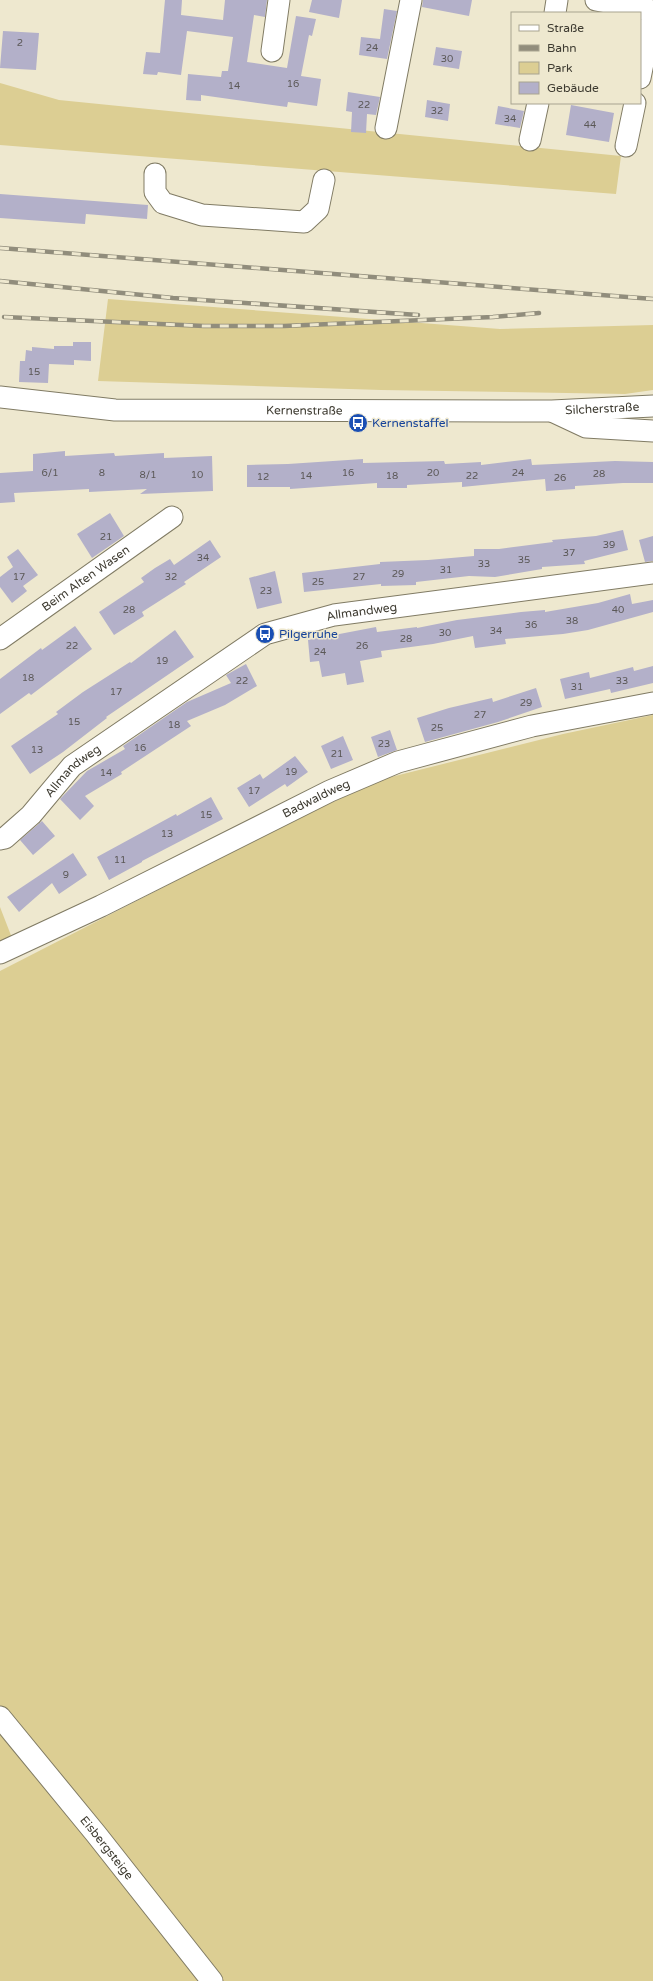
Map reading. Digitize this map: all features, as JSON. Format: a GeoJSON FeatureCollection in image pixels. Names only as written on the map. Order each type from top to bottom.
{"type":"FeatureCollection","features":[{"type":"Feature","properties":{"kind":"street"},"geometry":{"type":"LineString","coordinates":[[272,51],[279,0]]}},
{"type":"Feature","properties":{"kind":"street"},"geometry":{"type":"LineString","coordinates":[[386,128],[411,0]]}},
{"type":"Feature","properties":{"kind":"street"},"geometry":{"type":"LineString","coordinates":[[554,12],[556,0]]}},
{"type":"Feature","properties":{"kind":"street"},"geometry":{"type":"LineString","coordinates":[[596,0],[653,12],[641,73]]}},
{"type":"Feature","properties":{"kind":"street"},"geometry":{"type":"LineString","coordinates":[[530,140],[538,104]]}},
{"type":"Feature","properties":{"kind":"street"},"geometry":{"type":"LineString","coordinates":[[626,146],[635,104]]}},
{"type":"Feature","properties":{"kind":"street"},"geometry":{"type":"LineString","coordinates":[[155,174],[155,192],[163,203],[202,214],[304,222],[318,209],[324,180]]}},
{"type":"Feature","properties":{"kind":"street","name":"Kernenstraße"},"geometry":{"type":"LineString","coordinates":[[0,397],[115,410],[552,411],[586,427],[653,431]]}},
{"type":"Feature","properties":{"kind":"street","name":"Silcherstraße"},"geometry":{"type":"LineString","coordinates":[[552,411],[653,406]]}},
{"type":"Feature","properties":{"kind":"street","name":"Beim Alten Wasen"},"geometry":{"type":"LineString","coordinates":[[0,639],[172,517]]}},
{"type":"Feature","properties":{"kind":"street","name":"Allmandweg"},"geometry":{"type":"LineString","coordinates":[[0,839],[5,838],[31,815],[72,766],[265,634],[334,615],[653,573]]}},
{"type":"Feature","properties":{"kind":"street","name":"Badwaldweg"},"geometry":{"type":"LineString","coordinates":[[0,953],[100,906],[330,792],[398,762],[532,726],[653,703]]}},
{"type":"Feature","properties":{"kind":"street","name":"Eisbergsteige"},"geometry":{"type":"LineString","coordinates":[[0,1717],[96,1834],[212,1981]]}},
{"type":"Feature","properties":{"kind":"green space"},"geometry":{"type":"Polygon","coordinates":[[[0,83],[59,100],[621,156],[616,194],[0,145],[0,83]]]}},
{"type":"Feature","properties":{"kind":"green space"},"geometry":{"type":"Polygon","coordinates":[[[108,299],[500,329],[653,325],[653,390],[625,394],[381,390],[98,381],[108,299]]]}},
{"type":"Feature","properties":{"kind":"green space"},"geometry":{"type":"Polygon","coordinates":[[[653,715],[653,1981],[0,1981],[0,971],[306,814],[387,778],[563,734],[653,715]]]}},
{"type":"Feature","properties":{"kind":"green space"},"geometry":{"type":"Polygon","coordinates":[[[0,907],[12,938],[0,944],[0,907]]]}},
{"type":"Feature","properties":{"kind":"building"},"geometry":{"type":"Polygon","coordinates":[[[165,0],[182,0],[181,15],[223,20],[225,0],[267,0],[265,17],[254,15],[247,62],[287,68],[296,16],[316,19],[312,36],[309,35],[301,76],[321,79],[317,106],[288,102],[287,107],[201,95],[201,101],[186,100],[188,74],[221,77],[222,71],[228,71],[233,37],[187,31],[181,75],[158,72],[157,75],[143,74],[146,52],[160,53],[165,0]]]}},
{"type":"Feature","properties":{"kind":"building"},"geometry":{"type":"Polygon","coordinates":[[[312,0],[342,0],[339,18],[309,12],[312,0]]]}},
{"type":"Feature","properties":{"kind":"building"},"geometry":{"type":"Polygon","coordinates":[[[423,0],[472,0],[469,16],[422,7],[423,0]]]}},
{"type":"Feature","properties":{"kind":"building"},"geometry":{"type":"Polygon","coordinates":[[[384,9],[397,11],[387,59],[359,55],[361,37],[380,39],[384,9]]]}},
{"type":"Feature","properties":{"kind":"building"},"geometry":{"type":"Polygon","coordinates":[[[3,31],[39,33],[36,70],[0,68],[3,31]]]}},
{"type":"Feature","properties":{"kind":"building"},"geometry":{"type":"Polygon","coordinates":[[[436,47],[462,51],[459,69],[433,65],[436,47]]]}},
{"type":"Feature","properties":{"kind":"building"},"geometry":{"type":"Polygon","coordinates":[[[348,92],[380,97],[376,115],[367,114],[366,133],[351,132],[352,112],[346,111],[348,92]]]}},
{"type":"Feature","properties":{"kind":"building"},"geometry":{"type":"Polygon","coordinates":[[[427,100],[450,104],[448,121],[425,117],[427,100]]]}},
{"type":"Feature","properties":{"kind":"building"},"geometry":{"type":"Polygon","coordinates":[[[571,105],[614,113],[609,142],[566,135],[571,105]]]}},
{"type":"Feature","properties":{"kind":"building"},"geometry":{"type":"Polygon","coordinates":[[[498,106],[524,111],[520,128],[495,124],[498,106]]]}},
{"type":"Feature","properties":{"kind":"building"},"geometry":{"type":"Polygon","coordinates":[[[0,194],[148,205],[147,219],[86,214],[85,224],[0,218],[0,194]]]}},
{"type":"Feature","properties":{"kind":"building"},"geometry":{"type":"Polygon","coordinates":[[[73,342],[91,342],[91,361],[74,360],[74,365],[49,364],[48,383],[19,382],[20,361],[25,361],[26,350],[32,351],[32,347],[54,349],[54,346],[73,346],[73,342]]]}},
{"type":"Feature","properties":{"kind":"building"},"geometry":{"type":"Polygon","coordinates":[[[65,451],[65,456],[114,453],[115,456],[164,453],[164,458],[212,456],[213,491],[140,494],[147,489],[89,492],[89,489],[14,493],[15,502],[0,503],[0,473],[33,471],[33,454],[65,451]]]}},
{"type":"Feature","properties":{"kind":"building"},"geometry":{"type":"Polygon","coordinates":[[[363,459],[363,463],[444,461],[445,464],[481,462],[481,465],[531,459],[532,465],[615,461],[653,462],[653,483],[575,486],[575,489],[546,491],[545,479],[462,487],[462,482],[407,485],[407,488],[377,488],[377,483],[290,489],[290,487],[247,487],[247,465],[363,459]]]}},
{"type":"Feature","properties":{"kind":"building"},"geometry":{"type":"Polygon","coordinates":[[[110,513],[124,536],[92,558],[77,534],[110,513]]]}},
{"type":"Feature","properties":{"kind":"building"},"geometry":{"type":"Polygon","coordinates":[[[623,530],[628,550],[584,561],[585,564],[542,567],[542,569],[495,577],[469,576],[416,582],[416,585],[381,586],[381,584],[304,592],[302,573],[380,564],[380,562],[474,556],[474,549],[499,549],[553,542],[552,540],[596,536],[623,530]]]}},
{"type":"Feature","properties":{"kind":"building"},"geometry":{"type":"Polygon","coordinates":[[[653,536],[653,561],[645,562],[639,540],[653,536]]]}},
{"type":"Feature","properties":{"kind":"building"},"geometry":{"type":"Polygon","coordinates":[[[210,540],[221,557],[184,582],[186,584],[142,612],[144,616],[114,635],[99,612],[144,582],[141,578],[155,568],[170,559],[174,565],[210,540]]]}},
{"type":"Feature","properties":{"kind":"building"},"geometry":{"type":"Polygon","coordinates":[[[18,549],[38,575],[23,586],[27,591],[12,603],[0,587],[0,577],[13,567],[7,557],[18,549]]]}},
{"type":"Feature","properties":{"kind":"building"},"geometry":{"type":"Polygon","coordinates":[[[275,571],[282,603],[257,609],[249,578],[275,571]]]}},
{"type":"Feature","properties":{"kind":"building"},"geometry":{"type":"Polygon","coordinates":[[[630,594],[632,604],[653,600],[653,612],[588,630],[563,634],[505,639],[506,644],[475,648],[473,636],[433,644],[381,651],[382,657],[360,661],[364,682],[347,685],[345,673],[322,677],[319,661],[310,662],[308,640],[376,627],[377,632],[417,628],[457,620],[521,612],[545,610],[545,612],[598,603],[630,594]]]}},
{"type":"Feature","properties":{"kind":"building"},"geometry":{"type":"Polygon","coordinates":[[[75,626],[92,649],[31,695],[29,693],[0,714],[0,679],[41,648],[42,650],[75,626]]]}},
{"type":"Feature","properties":{"kind":"building"},"geometry":{"type":"Polygon","coordinates":[[[175,630],[194,657],[106,717],[107,718],[63,752],[30,774],[11,746],[58,714],[56,712],[83,692],[130,662],[131,663],[175,630]]]}},
{"type":"Feature","properties":{"kind":"building"},"geometry":{"type":"Polygon","coordinates":[[[246,664],[257,686],[225,705],[187,721],[191,726],[121,772],[122,774],[85,796],[94,806],[80,820],[60,799],[87,771],[125,749],[123,746],[187,702],[231,683],[226,675],[246,664]]]}},
{"type":"Feature","properties":{"kind":"building"},"geometry":{"type":"Polygon","coordinates":[[[653,666],[653,683],[611,693],[610,689],[565,699],[560,679],[589,672],[590,678],[633,667],[634,671],[653,666]]]}},
{"type":"Feature","properties":{"kind":"building"},"geometry":{"type":"Polygon","coordinates":[[[536,688],[542,707],[498,722],[425,742],[417,718],[449,708],[492,698],[493,702],[536,688]]]}},
{"type":"Feature","properties":{"kind":"building"},"geometry":{"type":"Polygon","coordinates":[[[390,730],[397,750],[378,757],[371,737],[390,730]]]}},
{"type":"Feature","properties":{"kind":"building"},"geometry":{"type":"Polygon","coordinates":[[[343,736],[353,760],[331,769],[321,746],[343,736]]]}},
{"type":"Feature","properties":{"kind":"building"},"geometry":{"type":"Polygon","coordinates":[[[295,756],[308,772],[287,787],[285,784],[249,807],[237,788],[260,774],[263,779],[295,756]]]}},
{"type":"Feature","properties":{"kind":"building"},"geometry":{"type":"Polygon","coordinates":[[[211,797],[223,819],[109,880],[97,857],[176,814],[177,816],[211,797]]]}},
{"type":"Feature","properties":{"kind":"building"},"geometry":{"type":"Polygon","coordinates":[[[42,821],[55,836],[33,855],[20,840],[42,821]]]}},
{"type":"Feature","properties":{"kind":"building"},"geometry":{"type":"Polygon","coordinates":[[[73,853],[87,875],[59,894],[52,883],[19,912],[7,897],[73,853]]]}},
{"type":"Feature","properties":{"kind":"railway"},"geometry":{"type":"LineString","coordinates":[[0,248],[653,299]]}},
{"type":"Feature","properties":{"kind":"railway"},"geometry":{"type":"LineString","coordinates":[[0,281],[173,298],[418,315]]}},
{"type":"Feature","properties":{"kind":"railway"},"geometry":{"type":"LineString","coordinates":[[4,317],[204,326],[284,326],[493,317],[539,313]]}},
{"type":"Feature","properties":{"kind":"place","name":"Kernenstaffel"},"geometry":{"type":"Point","coordinates":[358,423]}},
{"type":"Feature","properties":{"kind":"place","name":"Pilgerruhe"},"geometry":{"type":"Point","coordinates":[265,634]}}]}
